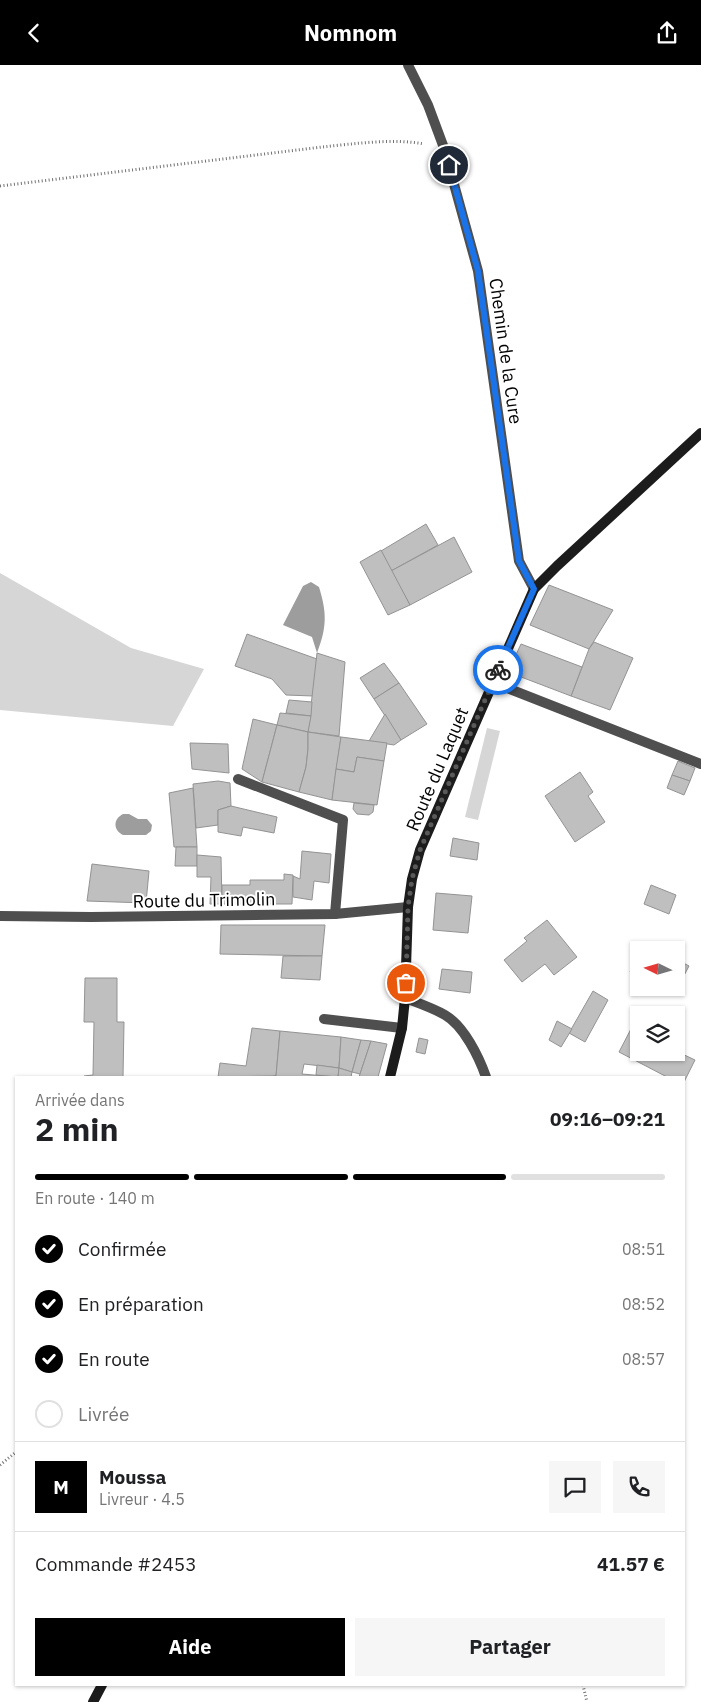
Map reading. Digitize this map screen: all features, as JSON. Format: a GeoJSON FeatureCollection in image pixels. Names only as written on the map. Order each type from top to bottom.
{"type":"FeatureCollection","features":[{"type":"Feature","properties":{"kind":"street","name":"Chemin de la Cure"},"geometry":{"type":"LineString","coordinates":[[408,65],[428,105],[444,148],[478,271],[519,561],[534,589]]}},
{"type":"Feature","properties":{"kind":"street","name":"Route du Laquet"},"geometry":{"type":"LineString","coordinates":[[390,1076],[402,1028],[405,998],[408,907],[412,879],[420,850],[534,589],[556,565],[701,433]]}},
{"type":"Feature","properties":{"kind":"street"},"geometry":{"type":"LineString","coordinates":[[492,683],[701,764]]}},
{"type":"Feature","properties":{"kind":"street"},"geometry":{"type":"LineString","coordinates":[[238,779],[343,820],[335,914]]}},
{"type":"Feature","properties":{"kind":"street","name":"Route du Trimolin"},"geometry":{"type":"LineString","coordinates":[[0,916],[91,917],[335,914],[408,907]]}},
{"type":"Feature","properties":{"kind":"street"},"geometry":{"type":"LineString","coordinates":[[405,998],[447,1016],[458,1027],[473,1048],[486,1076]]}},
{"type":"Feature","properties":{"kind":"street"},"geometry":{"type":"LineString","coordinates":[[324,1019],[402,1028]]}},
{"type":"Feature","properties":{"kind":"street"},"geometry":{"type":"LineString","coordinates":[[94,1702],[102,1686]]}},
{"type":"Feature","properties":{"kind":"path"},"geometry":{"type":"LineString","coordinates":[[0,186],[322,147],[415,142],[444,148]]}},
{"type":"Feature","properties":{"kind":"path"},"geometry":{"type":"LineString","coordinates":[[0,1465],[15,1453]]}},
{"type":"Feature","properties":{"kind":"path"},"geometry":{"type":"LineString","coordinates":[[583,1686],[587,1702]]}},
{"type":"Feature","properties":{"kind":"shaded area"},"geometry":{"type":"Polygon","coordinates":[[[0,573],[131,648],[204,669],[173,726],[0,710],[0,573]]]}},
{"type":"Feature","properties":{"kind":"shaded area"},"geometry":{"type":"Polygon","coordinates":[[[311,582],[319,587],[325,612],[323,635],[317,653],[312,637],[283,625],[303,586],[311,582]]]}},
{"type":"Feature","properties":{"kind":"shaded area"},"geometry":{"type":"Polygon","coordinates":[[[487,728],[500,731],[478,820],[465,817],[487,728]]]}},
{"type":"Feature","properties":{"kind":"shaded area"},"geometry":{"type":"Polygon","coordinates":[[[123,814],[129,814],[138,819],[147,819],[152,825],[151,831],[146,835],[123,835],[117,830],[116,822],[123,814]]]}},
{"type":"Feature","properties":{"kind":"building"},"geometry":{"type":"Polygon","coordinates":[[[426,524],[438,545],[391,571],[381,551],[426,524]]]}},
{"type":"Feature","properties":{"kind":"building"},"geometry":{"type":"Polygon","coordinates":[[[454,537],[472,572],[410,605],[391,571],[454,537]]]}},
{"type":"Feature","properties":{"kind":"building"},"geometry":{"type":"Polygon","coordinates":[[[381,550],[410,605],[388,615],[360,562],[381,550]]]}},
{"type":"Feature","properties":{"kind":"building"},"geometry":{"type":"Polygon","coordinates":[[[549,585],[613,610],[589,649],[530,625],[549,585]]]}},
{"type":"Feature","properties":{"kind":"building"},"geometry":{"type":"Polygon","coordinates":[[[247,634],[317,659],[313,696],[286,695],[272,679],[235,666],[247,634]]]}},
{"type":"Feature","properties":{"kind":"building"},"geometry":{"type":"Polygon","coordinates":[[[594,642],[633,658],[610,710],[571,696],[589,649],[594,642]]]}},
{"type":"Feature","properties":{"kind":"building"},"geometry":{"type":"Polygon","coordinates":[[[521,644],[582,667],[571,696],[508,672],[521,644]]]}},
{"type":"Feature","properties":{"kind":"building"},"geometry":{"type":"Polygon","coordinates":[[[317,653],[345,662],[339,736],[308,732],[317,653]]]}},
{"type":"Feature","properties":{"kind":"building"},"geometry":{"type":"Polygon","coordinates":[[[384,663],[399,683],[374,699],[360,678],[384,663]]]}},
{"type":"Feature","properties":{"kind":"building"},"geometry":{"type":"Polygon","coordinates":[[[399,683],[427,724],[401,740],[374,699],[399,683]]]}},
{"type":"Feature","properties":{"kind":"building"},"geometry":{"type":"Polygon","coordinates":[[[289,700],[312,702],[311,716],[286,713],[289,700]]]}},
{"type":"Feature","properties":{"kind":"building"},"geometry":{"type":"Polygon","coordinates":[[[280,713],[311,716],[308,732],[277,725],[280,713]]]}},
{"type":"Feature","properties":{"kind":"building"},"geometry":{"type":"Polygon","coordinates":[[[385,714],[401,740],[394,745],[369,741],[385,714]]]}},
{"type":"Feature","properties":{"kind":"building"},"geometry":{"type":"Polygon","coordinates":[[[253,719],[277,725],[262,782],[242,769],[253,719]]]}},
{"type":"Feature","properties":{"kind":"building"},"geometry":{"type":"Polygon","coordinates":[[[277,725],[308,732],[306,767],[299,792],[262,782],[277,725]]]}},
{"type":"Feature","properties":{"kind":"building"},"geometry":{"type":"Polygon","coordinates":[[[308,732],[341,737],[332,800],[299,792],[306,767],[308,732]]]}},
{"type":"Feature","properties":{"kind":"building"},"geometry":{"type":"Polygon","coordinates":[[[341,737],[387,743],[384,761],[357,757],[354,772],[336,769],[341,737]]]}},
{"type":"Feature","properties":{"kind":"building"},"geometry":{"type":"Polygon","coordinates":[[[190,743],[228,744],[229,773],[192,769],[190,743]]]}},
{"type":"Feature","properties":{"kind":"building"},"geometry":{"type":"Polygon","coordinates":[[[357,757],[384,761],[377,805],[332,800],[336,769],[354,772],[357,757]]]}},
{"type":"Feature","properties":{"kind":"building"},"geometry":{"type":"Polygon","coordinates":[[[678,761],[695,768],[690,781],[672,775],[678,761]]]}},
{"type":"Feature","properties":{"kind":"building"},"geometry":{"type":"Polygon","coordinates":[[[580,772],[593,792],[588,796],[605,822],[575,842],[545,796],[580,772]]]}},
{"type":"Feature","properties":{"kind":"building"},"geometry":{"type":"Polygon","coordinates":[[[672,775],[690,781],[684,795],[667,788],[672,775]]]}},
{"type":"Feature","properties":{"kind":"building"},"geometry":{"type":"Polygon","coordinates":[[[218,781],[230,783],[231,806],[218,810],[218,825],[196,828],[193,784],[218,781]]]}},
{"type":"Feature","properties":{"kind":"building"},"geometry":{"type":"Polygon","coordinates":[[[193,788],[197,847],[174,847],[169,793],[193,788]]]}},
{"type":"Feature","properties":{"kind":"building"},"geometry":{"type":"Polygon","coordinates":[[[354,803],[374,805],[373,812],[369,815],[357,814],[353,809],[354,803]]]}},
{"type":"Feature","properties":{"kind":"building"},"geometry":{"type":"Polygon","coordinates":[[[231,806],[277,817],[274,833],[243,827],[241,836],[218,832],[218,810],[231,806]]]}},
{"type":"Feature","properties":{"kind":"building"},"geometry":{"type":"Polygon","coordinates":[[[453,838],[479,843],[477,860],[450,856],[453,838]]]}},
{"type":"Feature","properties":{"kind":"building"},"geometry":{"type":"Polygon","coordinates":[[[176,847],[197,847],[197,866],[175,866],[176,847]]]}},
{"type":"Feature","properties":{"kind":"building"},"geometry":{"type":"Polygon","coordinates":[[[302,851],[331,854],[329,883],[314,881],[312,900],[293,897],[293,876],[300,879],[302,851]]]}},
{"type":"Feature","properties":{"kind":"building"},"geometry":{"type":"Polygon","coordinates":[[[197,855],[221,857],[222,904],[210,904],[211,877],[197,877],[197,855]]]}},
{"type":"Feature","properties":{"kind":"building"},"geometry":{"type":"Polygon","coordinates":[[[92,864],[149,871],[146,903],[87,901],[92,864]]]}},
{"type":"Feature","properties":{"kind":"building"},"geometry":{"type":"Polygon","coordinates":[[[284,874],[293,875],[292,904],[222,904],[222,885],[250,885],[250,880],[284,880],[284,874]]]}},
{"type":"Feature","properties":{"kind":"building"},"geometry":{"type":"Polygon","coordinates":[[[651,885],[676,895],[669,914],[644,904],[651,885]]]}},
{"type":"Feature","properties":{"kind":"building"},"geometry":{"type":"Polygon","coordinates":[[[436,893],[472,896],[468,933],[433,930],[436,893]]]}},
{"type":"Feature","properties":{"kind":"building"},"geometry":{"type":"Polygon","coordinates":[[[547,920],[577,957],[554,975],[545,964],[522,982],[504,960],[527,941],[524,938],[547,920]]]}},
{"type":"Feature","properties":{"kind":"building"},"geometry":{"type":"Polygon","coordinates":[[[221,925],[325,925],[322,956],[220,954],[221,925]]]}},
{"type":"Feature","properties":{"kind":"building"},"geometry":{"type":"Polygon","coordinates":[[[283,956],[322,956],[320,980],[281,978],[283,956]]]}},
{"type":"Feature","properties":{"kind":"building"},"geometry":{"type":"Polygon","coordinates":[[[685,964],[689,966],[685,974],[685,964]]]}},
{"type":"Feature","properties":{"kind":"building"},"geometry":{"type":"Polygon","coordinates":[[[442,969],[472,972],[470,993],[439,989],[442,969]]]}},
{"type":"Feature","properties":{"kind":"building"},"geometry":{"type":"Polygon","coordinates":[[[85,978],[117,978],[117,1022],[124,1022],[123,1076],[84,1076],[93,1075],[94,1022],[84,1022],[85,978]]]}},
{"type":"Feature","properties":{"kind":"building"},"geometry":{"type":"Polygon","coordinates":[[[593,991],[608,1000],[585,1042],[569,1033],[593,991]]]}},
{"type":"Feature","properties":{"kind":"building"},"geometry":{"type":"Polygon","coordinates":[[[557,1021],[572,1029],[561,1047],[549,1040],[557,1021]]]}},
{"type":"Feature","properties":{"kind":"building"},"geometry":{"type":"Polygon","coordinates":[[[252,1028],[280,1031],[276,1076],[218,1076],[220,1063],[246,1066],[252,1028]]]}},
{"type":"Feature","properties":{"kind":"building"},"geometry":{"type":"Polygon","coordinates":[[[280,1031],[341,1037],[339,1068],[304,1064],[302,1074],[325,1076],[276,1076],[280,1031]]]}},
{"type":"Feature","properties":{"kind":"building"},"geometry":{"type":"Polygon","coordinates":[[[630,1031],[630,1058],[619,1052],[630,1031]]]}},
{"type":"Feature","properties":{"kind":"building"},"geometry":{"type":"Polygon","coordinates":[[[341,1037],[361,1040],[352,1072],[339,1068],[341,1037]]]}},
{"type":"Feature","properties":{"kind":"building"},"geometry":{"type":"Polygon","coordinates":[[[419,1038],[428,1040],[425,1054],[416,1052],[419,1038]]]}},
{"type":"Feature","properties":{"kind":"building"},"geometry":{"type":"Polygon","coordinates":[[[361,1040],[371,1041],[360,1074],[352,1072],[361,1040]]]}},
{"type":"Feature","properties":{"kind":"building"},"geometry":{"type":"Polygon","coordinates":[[[371,1041],[387,1044],[378,1076],[359,1076],[371,1041]]]}},
{"type":"Feature","properties":{"kind":"building"},"geometry":{"type":"Polygon","coordinates":[[[685,1055],[695,1060],[685,1080],[685,1076],[665,1076],[636,1061],[685,1061],[685,1055]]]}},
{"type":"Feature","properties":{"kind":"building"},"geometry":{"type":"Polygon","coordinates":[[[317,1065],[339,1068],[338,1076],[316,1075],[317,1065]]]}},
{"type":"Feature","properties":{"kind":"building"},"geometry":{"type":"Polygon","coordinates":[[[339,1068],[352,1072],[351,1076],[338,1076],[339,1068]]]}},
{"type":"Feature","properties":{"kind":"way so far"},"geometry":{"type":"LineString","coordinates":[[406,983],[408,907],[412,879],[420,850],[498,670]]}},
{"type":"Feature","properties":{"kind":"route"},"geometry":{"type":"LineString","coordinates":[[449,165],[478,271],[519,561],[534,589],[498,670]]}}]}
